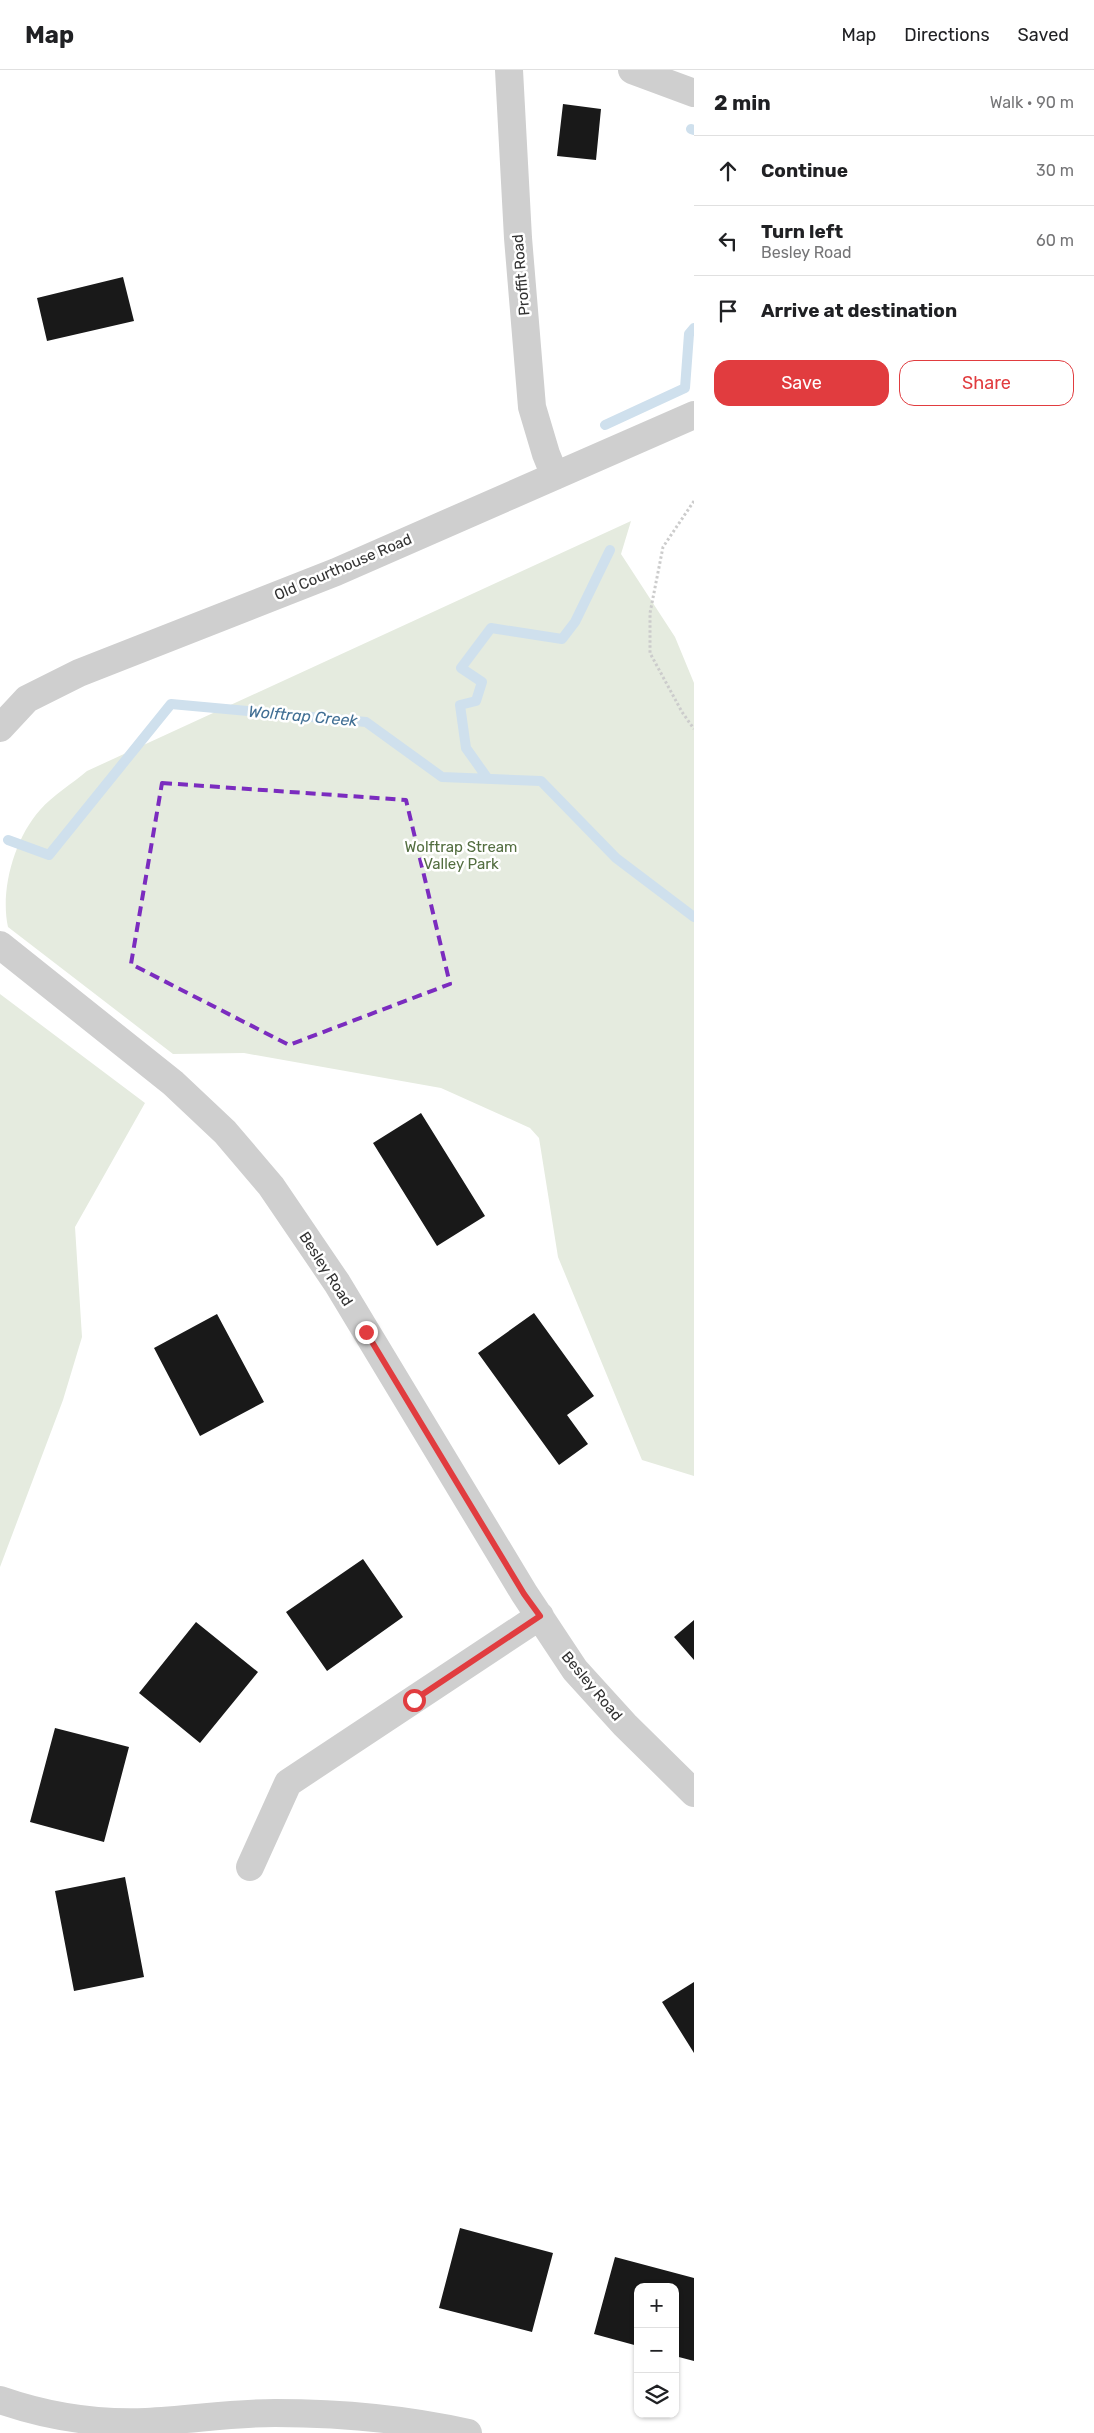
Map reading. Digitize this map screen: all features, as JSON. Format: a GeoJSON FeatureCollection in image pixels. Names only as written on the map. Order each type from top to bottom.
{"type":"FeatureCollection","features":[{"type":"Feature","properties":{"kind":"street","name":"Proffit Road"},"geometry":{"type":"LineString","coordinates":[[509,70],[518,238],[532,407],[546,454],[555,476]]}},
{"type":"Feature","properties":{"kind":"street"},"geometry":{"type":"LineString","coordinates":[[632,70],[694,93]]}},
{"type":"Feature","properties":{"kind":"street","name":"Old Courthouse Road"},"geometry":{"type":"LineString","coordinates":[[0,728],[28,699],[79,673],[336,572],[694,415]]}},
{"type":"Feature","properties":{"kind":"street","name":"Besley Road"},"geometry":{"type":"LineString","coordinates":[[0,945],[173,1083],[225,1132],[271,1186],[336,1283],[518,1585],[575,1670],[625,1725],[694,1793]]}},
{"type":"Feature","properties":{"kind":"street"},"geometry":{"type":"LineString","coordinates":[[250,1868],[288,1783],[540,1616]]}},
{"type":"Feature","properties":{"kind":"street"},"geometry":{"type":"LineString","coordinates":[[0,2400],[27,2409],[83,2420],[144,2422],[274,2413],[356,2417],[468,2433]]}},
{"type":"Feature","properties":{"kind":"path"},"geometry":{"type":"LineString","coordinates":[[694,501],[664,548],[650,613],[650,653],[682,712],[694,729]]}},
{"type":"Feature","properties":{"kind":"highlighted area"},"geometry":{"type":"Polygon","coordinates":[[[162,783],[406,800],[450,984],[289,1045],[131,964],[162,783]]]}},
{"type":"Feature","properties":{"kind":"green space","name":"Wolftrap Stream Valley Park"},"geometry":{"type":"Polygon","coordinates":[[[631,521],[621,554],[675,637],[694,683],[694,1476],[642,1460],[558,1257],[539,1138],[530,1128],[441,1088],[244,1053],[173,1054],[8,927],[6,913],[6,898],[11,866],[23,835],[45,805],[87,771],[631,521]]]}},
{"type":"Feature","properties":{"kind":"green space"},"geometry":{"type":"Polygon","coordinates":[[[0,994],[145,1103],[75,1227],[82,1337],[63,1400],[0,1567],[0,994]]]}},
{"type":"Feature","properties":{"kind":"building"},"geometry":{"type":"Polygon","coordinates":[[[563,104],[601,109],[596,160],[557,156],[563,104]]]}},
{"type":"Feature","properties":{"kind":"building"},"geometry":{"type":"Polygon","coordinates":[[[123,277],[134,321],[47,341],[37,298],[123,277]]]}},
{"type":"Feature","properties":{"kind":"building"},"geometry":{"type":"Polygon","coordinates":[[[421,1113],[485,1216],[437,1246],[373,1143],[421,1113]]]}},
{"type":"Feature","properties":{"kind":"building"},"geometry":{"type":"Polygon","coordinates":[[[534,1313],[594,1396],[567,1415],[588,1444],[559,1465],[478,1353],[534,1313]]]}},
{"type":"Feature","properties":{"kind":"building"},"geometry":{"type":"Polygon","coordinates":[[[217,1314],[264,1402],[200,1436],[154,1348],[217,1314]]]}},
{"type":"Feature","properties":{"kind":"building"},"geometry":{"type":"Polygon","coordinates":[[[363,1559],[403,1617],[327,1671],[286,1612],[363,1559]]]}},
{"type":"Feature","properties":{"kind":"building"},"geometry":{"type":"Polygon","coordinates":[[[694,1620],[694,1660],[674,1637],[694,1620]]]}},
{"type":"Feature","properties":{"kind":"building"},"geometry":{"type":"Polygon","coordinates":[[[196,1622],[258,1672],[200,1743],[139,1693],[196,1622]]]}},
{"type":"Feature","properties":{"kind":"building"},"geometry":{"type":"Polygon","coordinates":[[[55,1728],[129,1747],[104,1842],[30,1822],[55,1728]]]}},
{"type":"Feature","properties":{"kind":"building"},"geometry":{"type":"Polygon","coordinates":[[[125,1877],[144,1977],[74,1991],[55,1891],[125,1877]]]}},
{"type":"Feature","properties":{"kind":"building"},"geometry":{"type":"Polygon","coordinates":[[[694,1982],[694,2053],[662,2002],[694,1982]]]}},
{"type":"Feature","properties":{"kind":"building"},"geometry":{"type":"Polygon","coordinates":[[[460,2228],[553,2253],[532,2332],[439,2308],[460,2228]]]}},
{"type":"Feature","properties":{"kind":"building"},"geometry":{"type":"Polygon","coordinates":[[[615,2257],[694,2278],[694,2361],[679,2357],[679,2283],[634,2283],[634,2345],[594,2334],[615,2257]]]}},
{"type":"Feature","properties":{"kind":"waterway"},"geometry":{"type":"LineString","coordinates":[[605,425],[685,388],[689,334],[694,328]]}},
{"type":"Feature","properties":{"kind":"waterway"},"geometry":{"type":"LineString","coordinates":[[488,779],[466,748],[460,705],[476,701],[482,682],[461,668],[491,628],[562,639],[575,622],[610,550]]}},
{"type":"Feature","properties":{"kind":"waterway","name":"Wolftrap Creek"},"geometry":{"type":"LineString","coordinates":[[8,840],[49,855],[171,704],[366,722],[442,777],[541,781],[616,858],[694,917]]}},
{"type":"Feature","properties":{"kind":"route"},"geometry":{"type":"LineString","coordinates":[[366,1332],[524,1594],[540,1616],[414,1700]]}}]}
